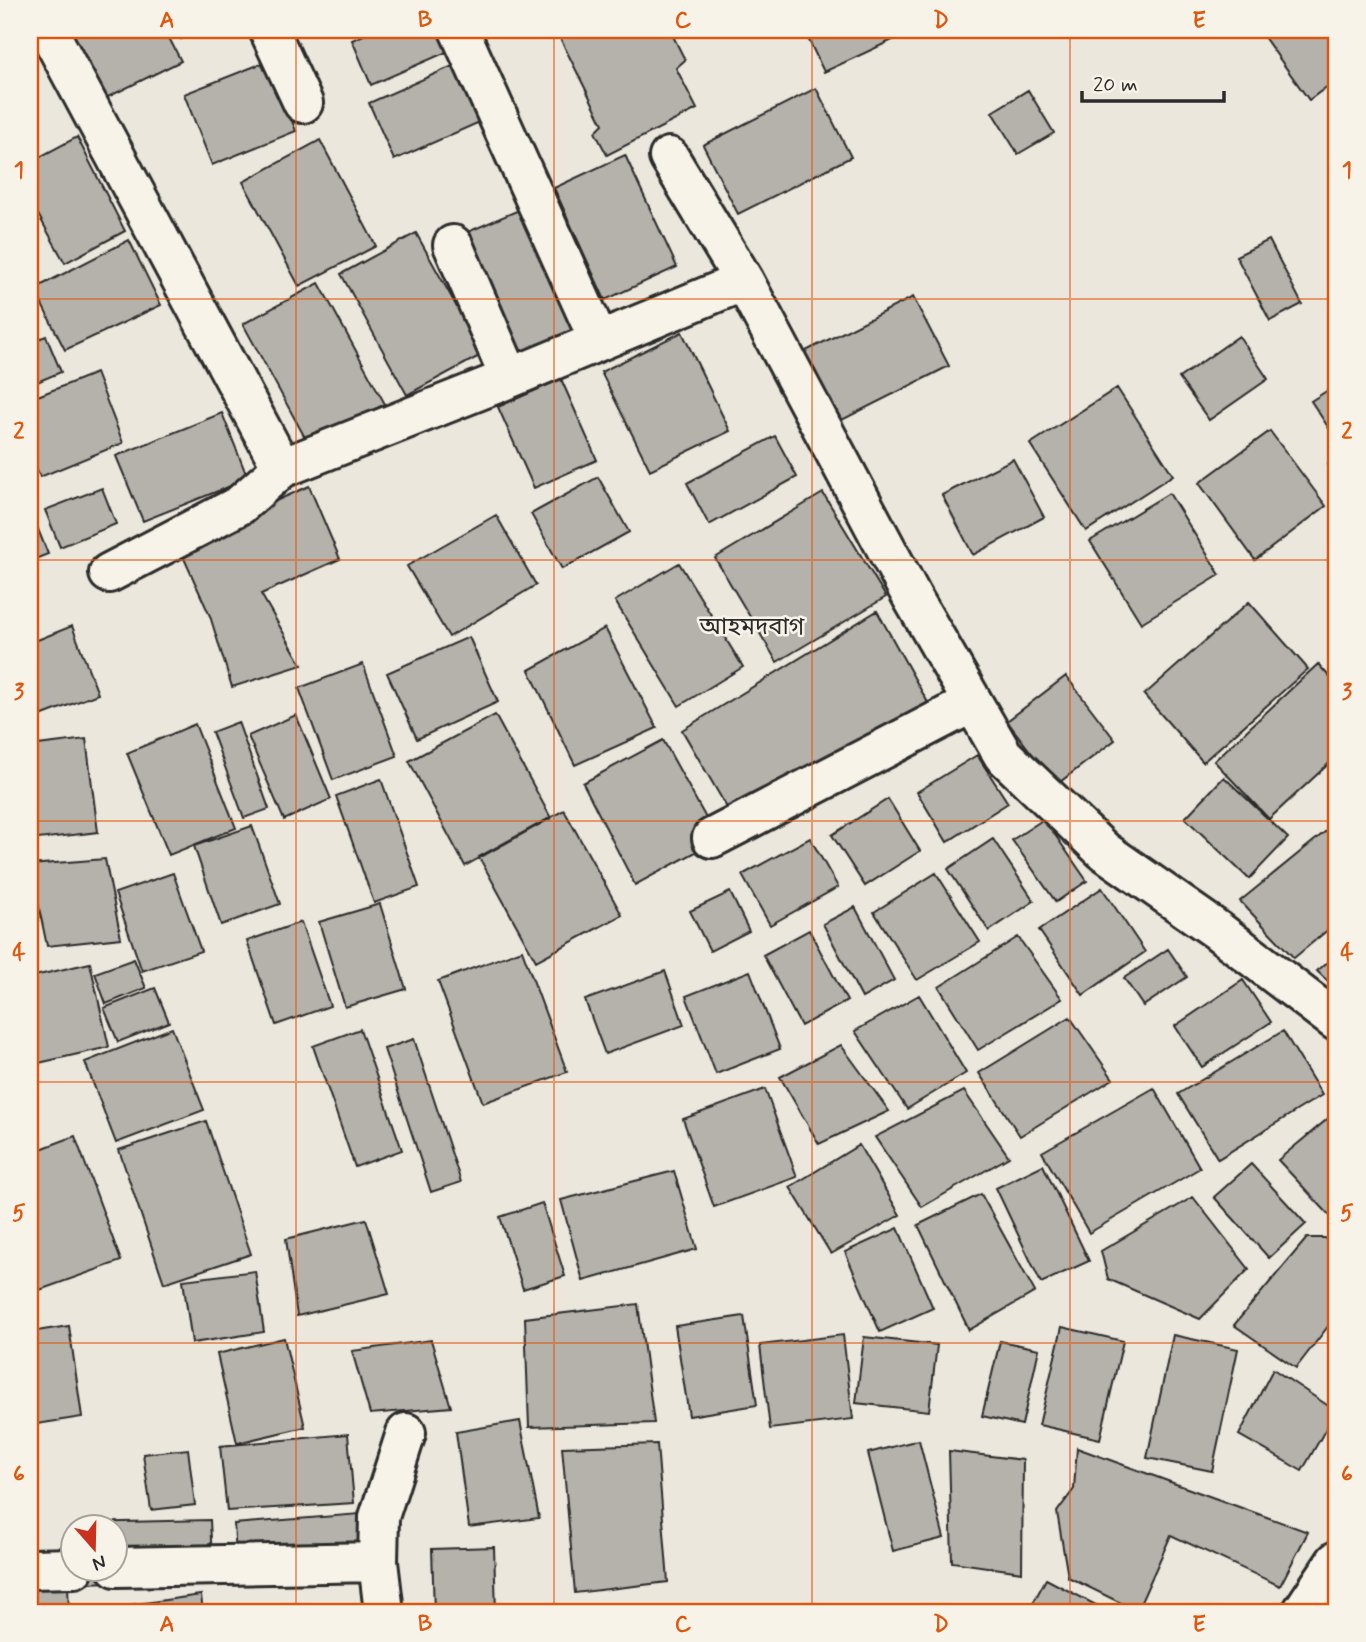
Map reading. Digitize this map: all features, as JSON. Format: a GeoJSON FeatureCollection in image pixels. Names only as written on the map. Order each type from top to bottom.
{"type":"FeatureCollection","features":[{"type":"Feature","properties":{"kind":"street"},"geometry":{"type":"LineString","coordinates":[[48,30],[282,468]]}},
{"type":"Feature","properties":{"kind":"street"},"geometry":{"type":"LineString","coordinates":[[269,30],[303,103]]}},
{"type":"Feature","properties":{"kind":"street"},"geometry":{"type":"LineString","coordinates":[[459,30],[599,341]]}},
{"type":"Feature","properties":{"kind":"street"},"geometry":{"type":"LineString","coordinates":[[668,157],[744,281],[912,597],[1003,755],[1104,851],[1217,930],[1336,1021]]}},
{"type":"Feature","properties":{"kind":"street"},"geometry":{"type":"LineString","coordinates":[[453,245],[510,378]]}},
{"type":"Feature","properties":{"kind":"street"},"geometry":{"type":"LineString","coordinates":[[109,573],[240,505],[282,468],[510,378],[744,281]]}},
{"type":"Feature","properties":{"kind":"street"},"geometry":{"type":"LineString","coordinates":[[712,838],[972,703]]}},
{"type":"Feature","properties":{"kind":"street"},"geometry":{"type":"LineString","coordinates":[[384,1612],[378,1562],[379,1517],[406,1433]]}},
{"type":"Feature","properties":{"kind":"street"},"geometry":{"type":"LineString","coordinates":[[1302,1612],[1336,1561]]}},
{"type":"Feature","properties":{"kind":"street"},"geometry":{"type":"LineString","coordinates":[[130,1567],[378,1562]]}},
{"type":"Feature","properties":{"kind":"street"},"geometry":{"type":"LineString","coordinates":[[30,1569],[60,1568]]}},
{"type":"Feature","properties":{"kind":"building"},"geometry":{"type":"Polygon","coordinates":[[[65,30],[165,30],[181,61],[102,100],[65,30]]]}},
{"type":"Feature","properties":{"kind":"building"},"geometry":{"type":"Polygon","coordinates":[[[177,30],[201,30],[181,39],[177,30]]]}},
{"type":"Feature","properties":{"kind":"building"},"geometry":{"type":"Polygon","coordinates":[[[375,30],[440,30],[449,51],[371,85],[352,40],[375,30]]]}},
{"type":"Feature","properties":{"kind":"building"},"geometry":{"type":"Polygon","coordinates":[[[556,30],[670,30],[685,60],[676,68],[697,109],[607,155],[595,132],[603,124],[556,30]]]}},
{"type":"Feature","properties":{"kind":"building"},"geometry":{"type":"Polygon","coordinates":[[[804,30],[914,30],[824,72],[804,30]]]}},
{"type":"Feature","properties":{"kind":"building"},"geometry":{"type":"Polygon","coordinates":[[[1259,30],[1336,30],[1336,80],[1309,100],[1259,30]]]}},
{"type":"Feature","properties":{"kind":"building"},"geometry":{"type":"Polygon","coordinates":[[[268,61],[296,131],[212,165],[184,94],[268,61]]]}},
{"type":"Feature","properties":{"kind":"building"},"geometry":{"type":"Polygon","coordinates":[[[457,64],[482,121],[394,160],[369,103],[457,64]]]}},
{"type":"Feature","properties":{"kind":"building"},"geometry":{"type":"Polygon","coordinates":[[[816,88],[851,157],[738,214],[703,145],[816,88]]]}},
{"type":"Feature","properties":{"kind":"building"},"geometry":{"type":"Polygon","coordinates":[[[1028,90],[1054,133],[1018,154],[992,112],[1028,90]]]}},
{"type":"Feature","properties":{"kind":"building"},"geometry":{"type":"Polygon","coordinates":[[[77,137],[125,231],[65,263],[30,200],[30,162],[77,137]]]}},
{"type":"Feature","properties":{"kind":"building"},"geometry":{"type":"Polygon","coordinates":[[[320,140],[376,246],[299,286],[243,182],[320,140]]]}},
{"type":"Feature","properties":{"kind":"building"},"geometry":{"type":"Polygon","coordinates":[[[625,155],[677,267],[605,300],[554,188],[625,155]]]}},
{"type":"Feature","properties":{"kind":"building"},"geometry":{"type":"Polygon","coordinates":[[[526,207],[581,330],[518,358],[463,234],[526,207]]]}},
{"type":"Feature","properties":{"kind":"building"},"geometry":{"type":"Polygon","coordinates":[[[416,233],[483,354],[407,395],[341,274],[416,233]]]}},
{"type":"Feature","properties":{"kind":"building"},"geometry":{"type":"Polygon","coordinates":[[[129,240],[161,305],[65,350],[34,289],[129,240]]]}},
{"type":"Feature","properties":{"kind":"building"},"geometry":{"type":"Polygon","coordinates":[[[1269,240],[1302,304],[1270,321],[1236,256],[1269,240]]]}},
{"type":"Feature","properties":{"kind":"building"},"geometry":{"type":"Polygon","coordinates":[[[319,283],[385,404],[309,445],[243,324],[319,283]]]}},
{"type":"Feature","properties":{"kind":"building"},"geometry":{"type":"Polygon","coordinates":[[[913,297],[949,366],[836,423],[800,354],[913,297]]]}},
{"type":"Feature","properties":{"kind":"building"},"geometry":{"type":"Polygon","coordinates":[[[682,332],[730,431],[650,470],[601,372],[682,332]]]}},
{"type":"Feature","properties":{"kind":"building"},"geometry":{"type":"Polygon","coordinates":[[[46,336],[61,372],[30,385],[30,342],[46,336]]]}},
{"type":"Feature","properties":{"kind":"building"},"geometry":{"type":"Polygon","coordinates":[[[1239,336],[1268,379],[1209,420],[1179,378],[1239,336]]]}},
{"type":"Feature","properties":{"kind":"building"},"geometry":{"type":"Polygon","coordinates":[[[96,373],[123,443],[40,477],[30,452],[30,399],[96,373]]]}},
{"type":"Feature","properties":{"kind":"building"},"geometry":{"type":"Polygon","coordinates":[[[561,379],[597,460],[534,488],[498,407],[561,379]]]}},
{"type":"Feature","properties":{"kind":"building"},"geometry":{"type":"Polygon","coordinates":[[[1336,385],[1336,439],[1311,401],[1336,385]]]}},
{"type":"Feature","properties":{"kind":"building"},"geometry":{"type":"Polygon","coordinates":[[[1117,388],[1173,475],[1086,531],[1030,444],[1117,388]]]}},
{"type":"Feature","properties":{"kind":"building"},"geometry":{"type":"Polygon","coordinates":[[[222,413],[248,479],[143,521],[116,456],[222,413]]]}},
{"type":"Feature","properties":{"kind":"building"},"geometry":{"type":"Polygon","coordinates":[[[1270,431],[1326,506],[1255,560],[1199,483],[1270,431]]]}},
{"type":"Feature","properties":{"kind":"building"},"geometry":{"type":"Polygon","coordinates":[[[775,436],[797,477],[709,525],[687,483],[775,436]]]}},
{"type":"Feature","properties":{"kind":"building"},"geometry":{"type":"Polygon","coordinates":[[[1013,459],[1044,517],[973,555],[942,495],[1013,459]]]}},
{"type":"Feature","properties":{"kind":"building"},"geometry":{"type":"Polygon","coordinates":[[[1336,459],[1336,477],[1328,464],[1336,459]]]}},
{"type":"Feature","properties":{"kind":"building"},"geometry":{"type":"Polygon","coordinates":[[[598,477],[629,532],[562,569],[531,514],[598,477]]]}},
{"type":"Feature","properties":{"kind":"building"},"geometry":{"type":"Polygon","coordinates":[[[309,486],[340,559],[261,594],[302,665],[232,687],[210,616],[178,545],[309,486]]]}},
{"type":"Feature","properties":{"kind":"building"},"geometry":{"type":"Polygon","coordinates":[[[102,488],[116,524],[60,547],[45,510],[102,488]]]}},
{"type":"Feature","properties":{"kind":"building"},"geometry":{"type":"Polygon","coordinates":[[[823,493],[886,597],[777,662],[715,558],[823,493]]]}},
{"type":"Feature","properties":{"kind":"building"},"geometry":{"type":"Polygon","coordinates":[[[1169,493],[1220,575],[1141,623],[1090,541],[1169,493]]]}},
{"type":"Feature","properties":{"kind":"building"},"geometry":{"type":"Polygon","coordinates":[[[496,515],[536,585],[449,637],[407,566],[496,515]]]}},
{"type":"Feature","properties":{"kind":"building"},"geometry":{"type":"Polygon","coordinates":[[[33,517],[48,554],[30,561],[30,518],[33,517]]]}},
{"type":"Feature","properties":{"kind":"building"},"geometry":{"type":"Polygon","coordinates":[[[679,563],[743,667],[679,706],[615,601],[679,563]]]}},
{"type":"Feature","properties":{"kind":"building"},"geometry":{"type":"Polygon","coordinates":[[[1249,602],[1308,669],[1203,762],[1144,695],[1249,602]]]}},
{"type":"Feature","properties":{"kind":"building"},"geometry":{"type":"Polygon","coordinates":[[[877,611],[937,719],[741,832],[682,730],[877,611]]]}},
{"type":"Feature","properties":{"kind":"building"},"geometry":{"type":"Polygon","coordinates":[[[72,626],[98,694],[30,720],[30,643],[72,626]]]}},
{"type":"Feature","properties":{"kind":"building"},"geometry":{"type":"Polygon","coordinates":[[[605,628],[657,728],[575,765],[529,670],[605,628]]]}},
{"type":"Feature","properties":{"kind":"building"},"geometry":{"type":"Polygon","coordinates":[[[469,637],[498,702],[417,739],[387,673],[469,637]]]}},
{"type":"Feature","properties":{"kind":"building"},"geometry":{"type":"Polygon","coordinates":[[[363,664],[397,756],[333,780],[299,688],[363,664]]]}},
{"type":"Feature","properties":{"kind":"building"},"geometry":{"type":"Polygon","coordinates":[[[1318,664],[1336,684],[1336,757],[1269,819],[1214,761],[1318,664]]]}},
{"type":"Feature","properties":{"kind":"building"},"geometry":{"type":"Polygon","coordinates":[[[1066,676],[1115,740],[1056,785],[1007,721],[1066,676]]]}},
{"type":"Feature","properties":{"kind":"building"},"geometry":{"type":"Polygon","coordinates":[[[296,715],[331,799],[284,820],[248,736],[296,715]]]}},
{"type":"Feature","properties":{"kind":"building"},"geometry":{"type":"Polygon","coordinates":[[[495,715],[551,818],[465,866],[409,761],[495,715]]]}},
{"type":"Feature","properties":{"kind":"building"},"geometry":{"type":"Polygon","coordinates":[[[238,722],[269,809],[244,818],[212,732],[238,722]]]}},
{"type":"Feature","properties":{"kind":"building"},"geometry":{"type":"Polygon","coordinates":[[[195,724],[236,828],[169,855],[127,753],[195,724]]]}},
{"type":"Feature","properties":{"kind":"building"},"geometry":{"type":"Polygon","coordinates":[[[86,739],[98,832],[30,840],[30,746],[86,739]]]}},
{"type":"Feature","properties":{"kind":"building"},"geometry":{"type":"Polygon","coordinates":[[[663,740],[718,840],[635,885],[583,783],[663,740]]]}},
{"type":"Feature","properties":{"kind":"building"},"geometry":{"type":"Polygon","coordinates":[[[977,755],[1008,803],[947,842],[917,792],[977,755]]]}},
{"type":"Feature","properties":{"kind":"building"},"geometry":{"type":"Polygon","coordinates":[[[1224,777],[1288,838],[1249,879],[1185,818],[1224,777]]]}},
{"type":"Feature","properties":{"kind":"building"},"geometry":{"type":"Polygon","coordinates":[[[381,779],[419,887],[374,903],[336,796],[381,779]]]}},
{"type":"Feature","properties":{"kind":"building"},"geometry":{"type":"Polygon","coordinates":[[[888,799],[920,851],[865,886],[832,835],[888,799]]]}},
{"type":"Feature","properties":{"kind":"building"},"geometry":{"type":"Polygon","coordinates":[[[564,810],[622,915],[536,961],[479,857],[564,810]]]}},
{"type":"Feature","properties":{"kind":"building"},"geometry":{"type":"Polygon","coordinates":[[[1044,819],[1087,881],[1056,902],[1012,840],[1044,819]]]}},
{"type":"Feature","properties":{"kind":"building"},"geometry":{"type":"Polygon","coordinates":[[[252,826],[280,904],[221,925],[194,846],[252,826]]]}},
{"type":"Feature","properties":{"kind":"building"},"geometry":{"type":"Polygon","coordinates":[[[1326,831],[1336,842],[1336,923],[1294,958],[1240,901],[1326,831]]]}},
{"type":"Feature","properties":{"kind":"building"},"geometry":{"type":"Polygon","coordinates":[[[810,838],[838,887],[770,925],[742,875],[810,838]]]}},
{"type":"Feature","properties":{"kind":"building"},"geometry":{"type":"Polygon","coordinates":[[[993,839],[1034,901],[989,931],[948,869],[993,839]]]}},
{"type":"Feature","properties":{"kind":"building"},"geometry":{"type":"Polygon","coordinates":[[[105,859],[121,938],[47,946],[30,865],[105,859]]]}},
{"type":"Feature","properties":{"kind":"building"},"geometry":{"type":"Polygon","coordinates":[[[173,873],[201,951],[142,971],[115,893],[173,873]]]}},
{"type":"Feature","properties":{"kind":"building"},"geometry":{"type":"Polygon","coordinates":[[[936,873],[980,942],[917,980],[874,912],[936,873]]]}},
{"type":"Feature","properties":{"kind":"building"},"geometry":{"type":"Polygon","coordinates":[[[1102,888],[1145,952],[1083,995],[1039,930],[1102,888]]]}},
{"type":"Feature","properties":{"kind":"building"},"geometry":{"type":"Polygon","coordinates":[[[730,892],[749,931],[710,951],[690,911],[730,892]]]}},
{"type":"Feature","properties":{"kind":"building"},"geometry":{"type":"Polygon","coordinates":[[[380,904],[406,989],[345,1007],[319,922],[380,904]]]}},
{"type":"Feature","properties":{"kind":"building"},"geometry":{"type":"Polygon","coordinates":[[[855,907],[894,980],[862,998],[823,924],[855,907]]]}},
{"type":"Feature","properties":{"kind":"building"},"geometry":{"type":"Polygon","coordinates":[[[301,922],[330,1006],[276,1025],[247,941],[301,922]]]}},
{"type":"Feature","properties":{"kind":"building"},"geometry":{"type":"Polygon","coordinates":[[[809,930],[847,1001],[801,1026],[763,955],[809,930]]]}},
{"type":"Feature","properties":{"kind":"building"},"geometry":{"type":"Polygon","coordinates":[[[1018,937],[1062,999],[978,1050],[939,987],[1018,937]]]}},
{"type":"Feature","properties":{"kind":"building"},"geometry":{"type":"Polygon","coordinates":[[[1168,949],[1187,977],[1143,1006],[1124,978],[1168,949]]]}},
{"type":"Feature","properties":{"kind":"building"},"geometry":{"type":"Polygon","coordinates":[[[522,950],[567,1072],[483,1103],[438,981],[522,950]]]}},
{"type":"Feature","properties":{"kind":"building"},"geometry":{"type":"Polygon","coordinates":[[[1336,955],[1336,989],[1317,971],[1336,955]]]}},
{"type":"Feature","properties":{"kind":"building"},"geometry":{"type":"Polygon","coordinates":[[[134,959],[146,988],[106,1004],[95,973],[134,959]]]}},
{"type":"Feature","properties":{"kind":"building"},"geometry":{"type":"Polygon","coordinates":[[[90,963],[109,1047],[30,1065],[30,977],[90,963]]]}},
{"type":"Feature","properties":{"kind":"building"},"geometry":{"type":"Polygon","coordinates":[[[665,971],[684,1025],[605,1054],[585,1000],[665,971]]]}},
{"type":"Feature","properties":{"kind":"building"},"geometry":{"type":"Polygon","coordinates":[[[750,971],[780,1049],[716,1074],[686,996],[750,971]]]}},
{"type":"Feature","properties":{"kind":"building"},"geometry":{"type":"Polygon","coordinates":[[[1243,980],[1271,1022],[1202,1067],[1175,1026],[1243,980]]]}},
{"type":"Feature","properties":{"kind":"building"},"geometry":{"type":"Polygon","coordinates":[[[155,988],[169,1022],[118,1042],[104,1008],[155,988]]]}},
{"type":"Feature","properties":{"kind":"building"},"geometry":{"type":"Polygon","coordinates":[[[919,995],[966,1073],[907,1109],[855,1031],[919,995]]]}},
{"type":"Feature","properties":{"kind":"building"},"geometry":{"type":"Polygon","coordinates":[[[1070,1017],[1113,1079],[1020,1136],[979,1073],[1070,1017]]]}},
{"type":"Feature","properties":{"kind":"building"},"geometry":{"type":"Polygon","coordinates":[[[172,1028],[204,1110],[116,1143],[85,1062],[172,1028]]]}},
{"type":"Feature","properties":{"kind":"building"},"geometry":{"type":"Polygon","coordinates":[[[360,1029],[402,1150],[355,1167],[313,1046],[360,1029]]]}},
{"type":"Feature","properties":{"kind":"building"},"geometry":{"type":"Polygon","coordinates":[[[1283,1031],[1322,1095],[1218,1159],[1178,1094],[1283,1031]]]}},
{"type":"Feature","properties":{"kind":"building"},"geometry":{"type":"Polygon","coordinates":[[[414,1039],[461,1182],[431,1192],[384,1049],[414,1039]]]}},
{"type":"Feature","properties":{"kind":"building"},"geometry":{"type":"Polygon","coordinates":[[[841,1045],[889,1111],[819,1144],[780,1077],[841,1045]]]}},
{"type":"Feature","properties":{"kind":"building"},"geometry":{"type":"Polygon","coordinates":[[[1154,1088],[1200,1168],[1089,1233],[1042,1152],[1154,1088]]]}},
{"type":"Feature","properties":{"kind":"building"},"geometry":{"type":"Polygon","coordinates":[[[765,1089],[797,1177],[714,1207],[683,1119],[765,1089]]]}},
{"type":"Feature","properties":{"kind":"building"},"geometry":{"type":"Polygon","coordinates":[[[964,1091],[1009,1157],[922,1207],[875,1137],[964,1091]]]}},
{"type":"Feature","properties":{"kind":"building"},"geometry":{"type":"Polygon","coordinates":[[[1336,1112],[1336,1216],[1333,1219],[1278,1160],[1336,1112]]]}},
{"type":"Feature","properties":{"kind":"building"},"geometry":{"type":"Polygon","coordinates":[[[206,1121],[251,1254],[164,1283],[119,1150],[206,1121]]]}},
{"type":"Feature","properties":{"kind":"building"},"geometry":{"type":"Polygon","coordinates":[[[75,1136],[121,1261],[34,1292],[30,1280],[30,1153],[75,1136]]]}},
{"type":"Feature","properties":{"kind":"building"},"geometry":{"type":"Polygon","coordinates":[[[859,1145],[900,1215],[831,1254],[790,1187],[859,1145]]]}},
{"type":"Feature","properties":{"kind":"building"},"geometry":{"type":"Polygon","coordinates":[[[1251,1164],[1306,1224],[1269,1258],[1214,1197],[1251,1164]]]}},
{"type":"Feature","properties":{"kind":"building"},"geometry":{"type":"Polygon","coordinates":[[[1043,1165],[1089,1261],[1041,1283],[996,1188],[1043,1165]]]}},
{"type":"Feature","properties":{"kind":"building"},"geometry":{"type":"Polygon","coordinates":[[[674,1171],[697,1249],[583,1281],[561,1200],[674,1171]]]}},
{"type":"Feature","properties":{"kind":"building"},"geometry":{"type":"Polygon","coordinates":[[[981,1194],[1035,1292],[969,1330],[918,1225],[981,1194]]]}},
{"type":"Feature","properties":{"kind":"building"},"geometry":{"type":"Polygon","coordinates":[[[1193,1197],[1249,1269],[1200,1319],[1108,1279],[1101,1251],[1193,1197]]]}},
{"type":"Feature","properties":{"kind":"building"},"geometry":{"type":"Polygon","coordinates":[[[542,1203],[565,1276],[523,1289],[500,1217],[542,1203]]]}},
{"type":"Feature","properties":{"kind":"building"},"geometry":{"type":"Polygon","coordinates":[[[366,1219],[389,1294],[297,1316],[286,1239],[366,1219]]]}},
{"type":"Feature","properties":{"kind":"building"},"geometry":{"type":"Polygon","coordinates":[[[898,1228],[933,1308],[880,1332],[845,1252],[898,1228]]]}},
{"type":"Feature","properties":{"kind":"building"},"geometry":{"type":"Polygon","coordinates":[[[1307,1238],[1325,1238],[1336,1247],[1336,1316],[1296,1368],[1234,1325],[1307,1238]]]}},
{"type":"Feature","properties":{"kind":"building"},"geometry":{"type":"Polygon","coordinates":[[[255,1271],[264,1332],[192,1343],[183,1280],[255,1271]]]}},
{"type":"Feature","properties":{"kind":"building"},"geometry":{"type":"Polygon","coordinates":[[[638,1304],[654,1423],[529,1427],[525,1318],[638,1304]]]}},
{"type":"Feature","properties":{"kind":"building"},"geometry":{"type":"Polygon","coordinates":[[[744,1316],[757,1405],[689,1416],[675,1326],[744,1316]]]}},
{"type":"Feature","properties":{"kind":"building"},"geometry":{"type":"Polygon","coordinates":[[[69,1326],[82,1417],[30,1425],[30,1332],[69,1326]]]}},
{"type":"Feature","properties":{"kind":"building"},"geometry":{"type":"Polygon","coordinates":[[[1062,1327],[1123,1341],[1100,1439],[1039,1425],[1062,1327]]]}},
{"type":"Feature","properties":{"kind":"building"},"geometry":{"type":"Polygon","coordinates":[[[843,1335],[853,1419],[770,1429],[760,1345],[843,1335]]]}},
{"type":"Feature","properties":{"kind":"building"},"geometry":{"type":"Polygon","coordinates":[[[1173,1335],[1238,1349],[1212,1471],[1147,1458],[1173,1335]]]}},
{"type":"Feature","properties":{"kind":"building"},"geometry":{"type":"Polygon","coordinates":[[[864,1337],[937,1345],[929,1411],[856,1403],[864,1337]]]}},
{"type":"Feature","properties":{"kind":"building"},"geometry":{"type":"Polygon","coordinates":[[[284,1338],[305,1427],[237,1443],[217,1354],[284,1338]]]}},
{"type":"Feature","properties":{"kind":"building"},"geometry":{"type":"Polygon","coordinates":[[[431,1340],[451,1407],[370,1414],[352,1351],[431,1340]]]}},
{"type":"Feature","properties":{"kind":"building"},"geometry":{"type":"Polygon","coordinates":[[[1000,1341],[1039,1349],[1022,1425],[982,1416],[1000,1341]]]}},
{"type":"Feature","properties":{"kind":"building"},"geometry":{"type":"Polygon","coordinates":[[[1273,1369],[1336,1411],[1302,1471],[1239,1435],[1273,1369]]]}},
{"type":"Feature","properties":{"kind":"building"},"geometry":{"type":"Polygon","coordinates":[[[520,1421],[539,1518],[469,1527],[456,1432],[520,1421]]]}},
{"type":"Feature","properties":{"kind":"building"},"geometry":{"type":"Polygon","coordinates":[[[348,1434],[354,1503],[227,1511],[220,1446],[348,1434]]]}},
{"type":"Feature","properties":{"kind":"building"},"geometry":{"type":"Polygon","coordinates":[[[919,1440],[944,1538],[893,1551],[868,1453],[919,1440]]]}},
{"type":"Feature","properties":{"kind":"building"},"geometry":{"type":"Polygon","coordinates":[[[657,1444],[668,1582],[575,1593],[562,1447],[657,1444]]]}},
{"type":"Feature","properties":{"kind":"building"},"geometry":{"type":"Polygon","coordinates":[[[1077,1448],[1308,1532],[1280,1586],[1171,1535],[1137,1611],[1068,1577],[1057,1512],[1074,1489],[1077,1448]]]}},
{"type":"Feature","properties":{"kind":"building"},"geometry":{"type":"Polygon","coordinates":[[[188,1449],[195,1505],[151,1510],[143,1454],[188,1449]]]}},
{"type":"Feature","properties":{"kind":"building"},"geometry":{"type":"Polygon","coordinates":[[[949,1451],[1023,1460],[1022,1572],[952,1562],[949,1451]]]}},
{"type":"Feature","properties":{"kind":"building"},"geometry":{"type":"Polygon","coordinates":[[[360,1514],[365,1575],[238,1585],[234,1524],[360,1514]]]}},
{"type":"Feature","properties":{"kind":"building"},"geometry":{"type":"Polygon","coordinates":[[[210,1520],[213,1579],[130,1582],[130,1522],[210,1520]]]}},
{"type":"Feature","properties":{"kind":"building"},"geometry":{"type":"Polygon","coordinates":[[[494,1547],[496,1612],[434,1612],[432,1549],[494,1547]]]}},
{"type":"Feature","properties":{"kind":"building"},"geometry":{"type":"Polygon","coordinates":[[[1046,1579],[1098,1606],[1094,1612],[1028,1612],[1046,1579]]]}},
{"type":"Feature","properties":{"kind":"building"},"geometry":{"type":"Polygon","coordinates":[[[30,1585],[68,1585],[69,1612],[30,1612],[30,1585]]]}},
{"type":"Feature","properties":{"kind":"building"},"geometry":{"type":"Polygon","coordinates":[[[201,1595],[203,1612],[131,1612],[130,1605],[201,1595]]]}},
{"type":"Feature","properties":{"kind":"district","name":"আহমদবাগ"},"geometry":{"type":"Point","coordinates":[752,626]}}]}
